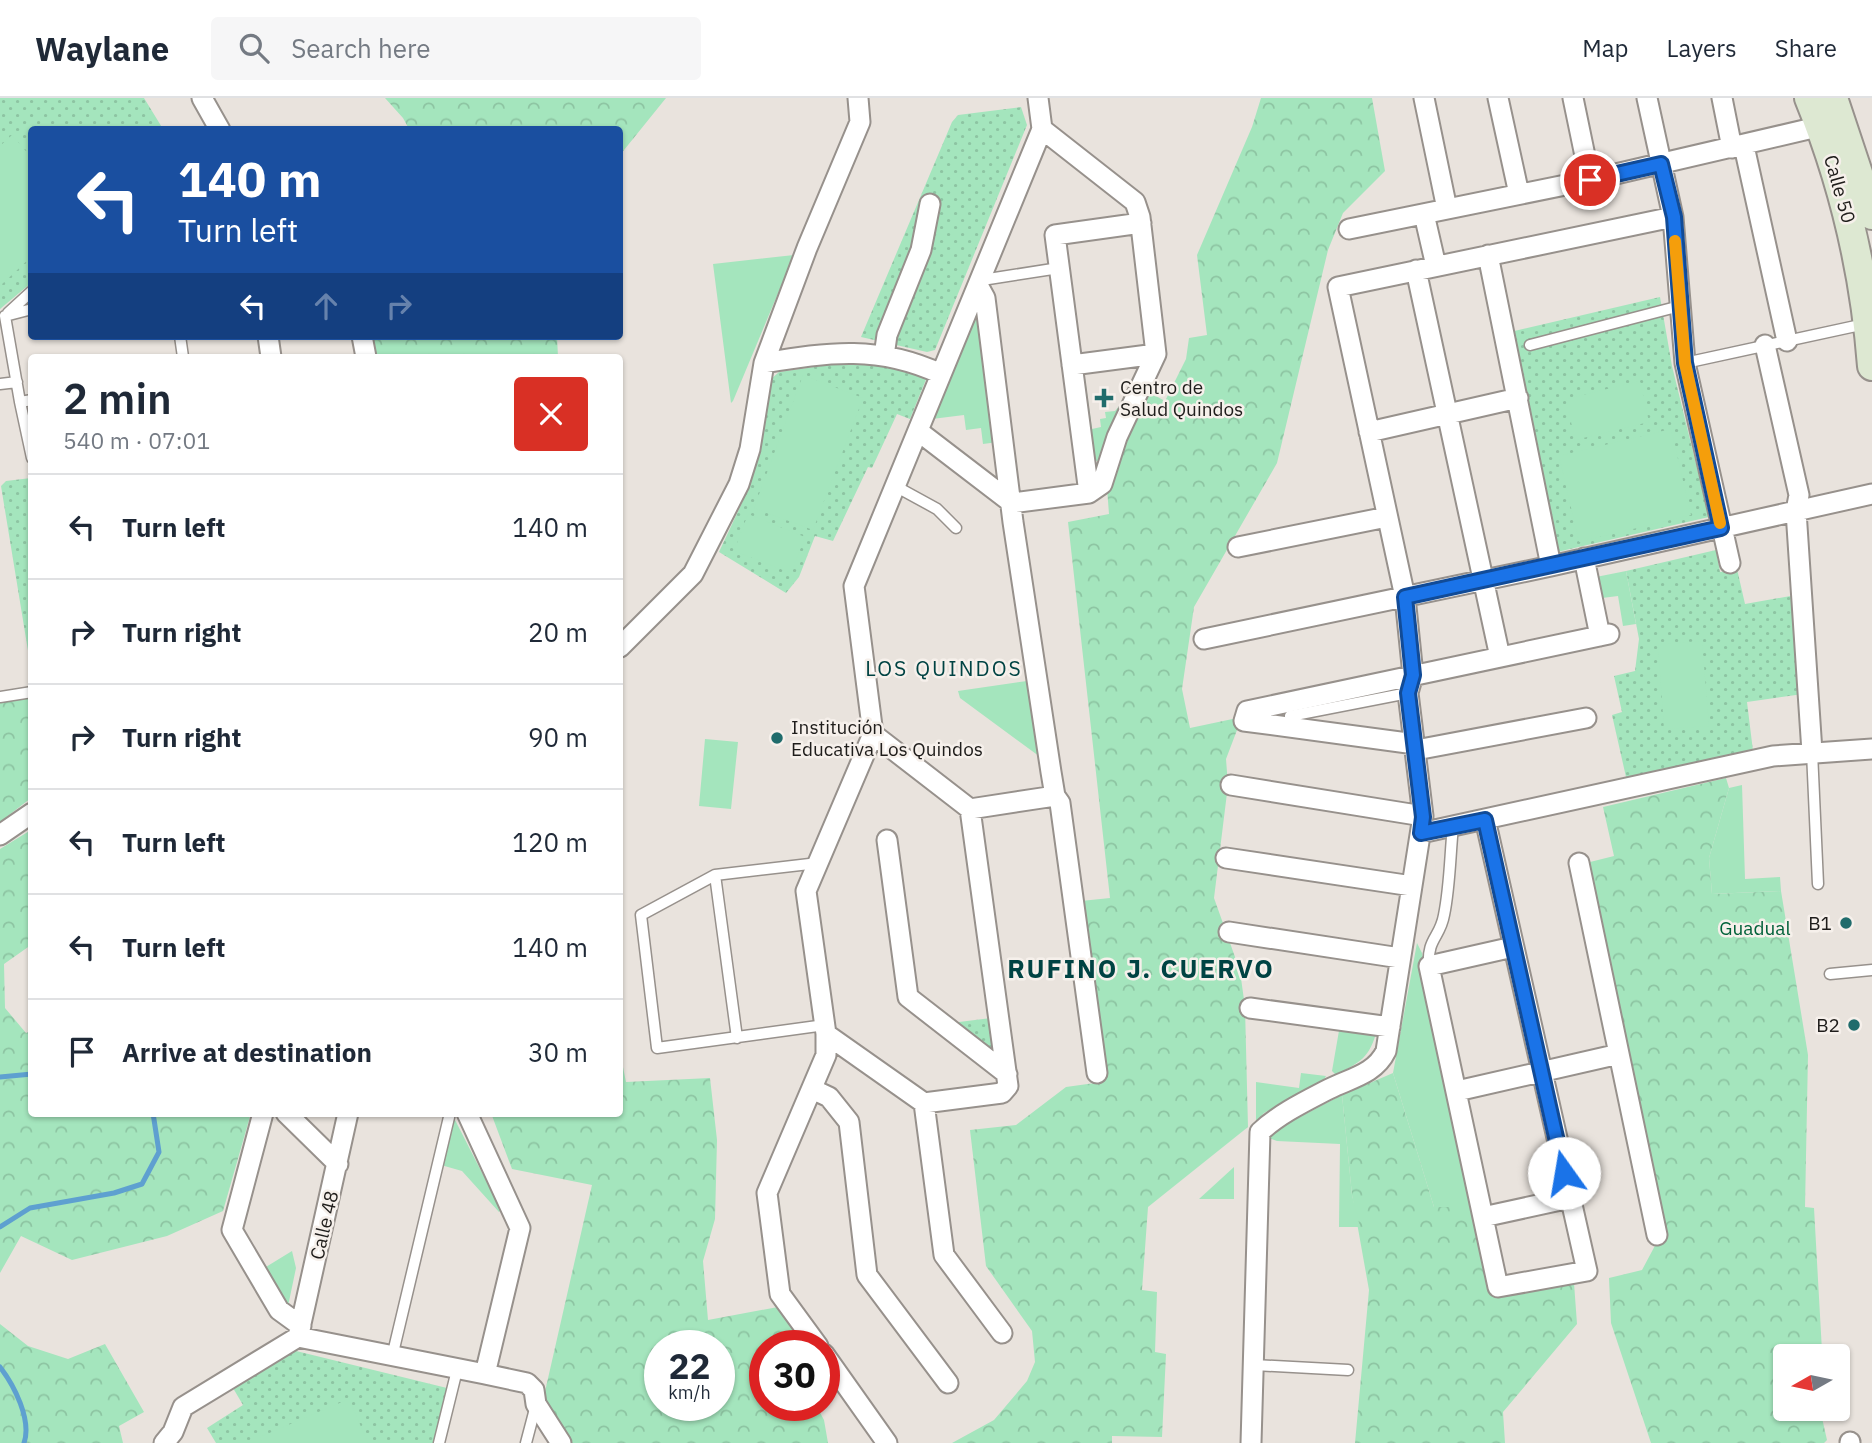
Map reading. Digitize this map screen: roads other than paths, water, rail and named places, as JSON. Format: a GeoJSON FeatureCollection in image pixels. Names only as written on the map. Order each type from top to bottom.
{"type":"FeatureCollection","features":[{"type":"Feature","properties":{"kind":"main road","name":"Calle 50"},"geometry":{"type":"LineString","coordinates":[[1809,98],[1832,115],[1872,215]]}},
{"type":"Feature","properties":{"kind":"main road","name":"Calle 50"},"geometry":{"type":"LineString","coordinates":[[1832,115],[1868,323],[1872,366]]}},
{"type":"Feature","properties":{"kind":"street"},"geometry":{"type":"LineString","coordinates":[[202,98],[218,126]]}},
{"type":"Feature","properties":{"kind":"street"},"geometry":{"type":"LineString","coordinates":[[623,644],[693,574],[739,484],[750,449],[764,363],[807,248],[860,121],[858,98]]}},
{"type":"Feature","properties":{"kind":"street"},"geometry":{"type":"LineString","coordinates":[[806,1330],[780,1294],[767,1193],[826,1055],[826,1030],[806,891],[873,734],[854,586],[981,283],[1042,129],[1038,98]]}},
{"type":"Feature","properties":{"kind":"street"},"geometry":{"type":"LineString","coordinates":[[1424,98],[1447,209]]}},
{"type":"Feature","properties":{"kind":"street"},"geometry":{"type":"LineString","coordinates":[[1498,98],[1519,194]]}},
{"type":"Feature","properties":{"kind":"street"},"geometry":{"type":"LineString","coordinates":[[1573,98],[1590,180]]}},
{"type":"Feature","properties":{"kind":"street"},"geometry":{"type":"LineString","coordinates":[[1647,98],[1674,217],[1685,363],[1730,563]]}},
{"type":"Feature","properties":{"kind":"street"},"geometry":{"type":"LineString","coordinates":[[1722,98],[1738,147],[1787,341]]}},
{"type":"Feature","properties":{"kind":"street"},"geometry":{"type":"LineString","coordinates":[[1349,229],[1738,147],[1832,115]]}},
{"type":"Feature","properties":{"kind":"street"},"geometry":{"type":"LineString","coordinates":[[918,431],[1012,503],[1089,493],[1102,484],[1117,437],[1156,354],[1141,223],[1135,202],[1042,129]]}},
{"type":"Feature","properties":{"kind":"street"},"geometry":{"type":"LineString","coordinates":[[884,356],[887,335],[921,250],[930,204]]}},
{"type":"Feature","properties":{"kind":"street"},"geometry":{"type":"LineString","coordinates":[[1424,214],[1436,266]]}},
{"type":"Feature","properties":{"kind":"street"},"geometry":{"type":"LineString","coordinates":[[1251,1443],[1260,1132],[1305,1103],[1381,1063],[1386,1051],[1422,825],[1405,597],[1338,287],[1674,217]]}},
{"type":"Feature","properties":{"kind":"street"},"geometry":{"type":"LineString","coordinates":[[1089,493],[1055,235],[1141,223]]}},
{"type":"Feature","properties":{"kind":"street"},"geometry":{"type":"LineString","coordinates":[[1488,255],[1551,566]]}},
{"type":"Feature","properties":{"kind":"street"},"geometry":{"type":"LineString","coordinates":[[1416,270],[1500,657]]}},
{"type":"Feature","properties":{"kind":"street"},"geometry":{"type":"LineString","coordinates":[[981,283],[1055,796],[1060,803],[1097,1073]]}},
{"type":"Feature","properties":{"kind":"street"},"geometry":{"type":"LineString","coordinates":[[1765,345],[1799,495],[1796,511],[1812,752]]}},
{"type":"Feature","properties":{"kind":"street"},"geometry":{"type":"LineString","coordinates":[[764,363],[842,351],[920,364],[941,374]]}},
{"type":"Feature","properties":{"kind":"street"},"geometry":{"type":"LineString","coordinates":[[1072,365],[1156,354]]}},
{"type":"Feature","properties":{"kind":"street"},"geometry":{"type":"LineString","coordinates":[[1369,432],[1518,398]]}},
{"type":"Feature","properties":{"kind":"street"},"geometry":{"type":"LineString","coordinates":[[1204,639],[1551,566],[1872,494]]}},
{"type":"Feature","properties":{"kind":"street"},"geometry":{"type":"LineString","coordinates":[[1238,547],[1387,517]]}},
{"type":"Feature","properties":{"kind":"street"},"geometry":{"type":"LineString","coordinates":[[1584,558],[1605,635],[1500,657],[1410,684],[1247,711],[1244,721],[1415,747],[1586,718]]}},
{"type":"Feature","properties":{"kind":"street"},"geometry":{"type":"LineString","coordinates":[[826,1030],[924,1103],[1002,1093],[1008,1086],[971,809],[873,734]]}},
{"type":"Feature","properties":{"kind":"street"},"geometry":{"type":"LineString","coordinates":[[1231,785],[1422,825],[1453,826],[1773,756],[1872,750]]}},
{"type":"Feature","properties":{"kind":"street"},"geometry":{"type":"LineString","coordinates":[[971,809],[1055,796]]}},
{"type":"Feature","properties":{"kind":"street"},"geometry":{"type":"LineString","coordinates":[[0,835],[28,816]]}},
{"type":"Feature","properties":{"kind":"street"},"geometry":{"type":"LineString","coordinates":[[1485,820],[1587,1270],[1498,1287],[1429,966],[1513,947]]}},
{"type":"Feature","properties":{"kind":"street"},"geometry":{"type":"LineString","coordinates":[[887,840],[908,996],[1007,1074]]}},
{"type":"Feature","properties":{"kind":"street"},"geometry":{"type":"LineString","coordinates":[[1226,858],[1412,886]]}},
{"type":"Feature","properties":{"kind":"street"},"geometry":{"type":"LineString","coordinates":[[1579,863],[1657,1235]]}},
{"type":"Feature","properties":{"kind":"street"},"geometry":{"type":"LineString","coordinates":[[1229,932],[1400,958]]}},
{"type":"Feature","properties":{"kind":"street"},"geometry":{"type":"LineString","coordinates":[[1250,1007],[1390,1027]]}},
{"type":"Feature","properties":{"kind":"street"},"geometry":{"type":"LineString","coordinates":[[1457,1091],[1619,1054]]}},
{"type":"Feature","properties":{"kind":"street"},"geometry":{"type":"LineString","coordinates":[[812,1089],[829,1097],[849,1122],[867,1275],[948,1383]]}},
{"type":"Feature","properties":{"kind":"street"},"geometry":{"type":"LineString","coordinates":[[924,1103],[944,1255],[1002,1333]]}},
{"type":"Feature","properties":{"kind":"street"},"geometry":{"type":"LineString","coordinates":[[262,1117],[232,1230],[279,1310],[300,1331],[392,1357],[527,1383],[534,1390],[536,1404],[561,1443]]}},
{"type":"Feature","properties":{"kind":"street"},"geometry":{"type":"LineString","coordinates":[[290,1117],[338,1164]]}},
{"type":"Feature","properties":{"kind":"street","name":"Calle 48"},"geometry":{"type":"LineString","coordinates":[[300,1331],[347,1117]]}},
{"type":"Feature","properties":{"kind":"street"},"geometry":{"type":"LineString","coordinates":[[469,1117],[520,1228],[485,1374]]}},
{"type":"Feature","properties":{"kind":"street"},"geometry":{"type":"LineString","coordinates":[[1483,1217],[1570,1198]]}},
{"type":"Feature","properties":{"kind":"street"},"geometry":{"type":"LineString","coordinates":[[170,1439],[183,1407],[300,1331]]}},
{"type":"Feature","properties":{"kind":"street"},"geometry":{"type":"LineString","coordinates":[[840,1377],[887,1443]]}},
{"type":"Feature","properties":{"kind":"lane"},"geometry":{"type":"LineString","coordinates":[[981,283],[1059,268]]}},
{"type":"Feature","properties":{"kind":"lane"},"geometry":{"type":"LineString","coordinates":[[7,314],[28,295]]}},
{"type":"Feature","properties":{"kind":"lane"},"geometry":{"type":"LineString","coordinates":[[1530,345],[1680,306]]}},
{"type":"Feature","properties":{"kind":"lane"},"geometry":{"type":"LineString","coordinates":[[7,314],[28,310]]}},
{"type":"Feature","properties":{"kind":"lane"},"geometry":{"type":"LineString","coordinates":[[7,314],[16,382],[28,439]]}},
{"type":"Feature","properties":{"kind":"lane"},"geometry":{"type":"LineString","coordinates":[[1685,363],[1868,323]]}},
{"type":"Feature","properties":{"kind":"lane"},"geometry":{"type":"LineString","coordinates":[[0,384],[16,382]]}},
{"type":"Feature","properties":{"kind":"lane"},"geometry":{"type":"LineString","coordinates":[[20,402],[28,401]]}},
{"type":"Feature","properties":{"kind":"lane"},"geometry":{"type":"LineString","coordinates":[[895,486],[937,509],[956,528]]}},
{"type":"Feature","properties":{"kind":"lane"},"geometry":{"type":"LineString","coordinates":[[1290,716],[1410,684]]}},
{"type":"Feature","properties":{"kind":"lane"},"geometry":{"type":"LineString","coordinates":[[0,697],[28,693]]}},
{"type":"Feature","properties":{"kind":"lane"},"geometry":{"type":"LineString","coordinates":[[1812,752],[1818,884]]}},
{"type":"Feature","properties":{"kind":"lane"},"geometry":{"type":"LineString","coordinates":[[1429,966],[1428,946],[1440,928],[1446,906],[1453,826]]}},
{"type":"Feature","properties":{"kind":"lane"},"geometry":{"type":"LineString","coordinates":[[818,863],[715,875],[641,915],[657,1048],[826,1030]]}},
{"type":"Feature","properties":{"kind":"lane"},"geometry":{"type":"LineString","coordinates":[[715,875],[737,1038]]}},
{"type":"Feature","properties":{"kind":"lane"},"geometry":{"type":"LineString","coordinates":[[1830,974],[1872,970]]}},
{"type":"Feature","properties":{"kind":"lane"},"geometry":{"type":"LineString","coordinates":[[392,1357],[449,1117]]}},
{"type":"Feature","properties":{"kind":"lane"},"geometry":{"type":"LineString","coordinates":[[1254,1365],[1348,1370]]}},
{"type":"Feature","properties":{"kind":"lane"},"geometry":{"type":"LineString","coordinates":[[439,1443],[457,1370]]}},
{"type":"Feature","properties":{"kind":"lane"},"geometry":{"type":"LineString","coordinates":[[526,1443],[536,1404]]}},
{"type":"Feature","properties":{"kind":"waterway"},"geometry":{"type":"LineString","coordinates":[[0,1077],[28,1074]]}},
{"type":"Feature","properties":{"kind":"waterway"},"geometry":{"type":"LineString","coordinates":[[0,1227],[30,1208],[114,1193],[142,1184],[159,1152],[154,1117]]}},
{"type":"Feature","properties":{"kind":"waterway"},"geometry":{"type":"LineString","coordinates":[[0,1367],[11,1383],[24,1414],[24,1443]]}},
{"type":"Feature","properties":{"kind":"place","name":"Centro de Salud Quindos"},"geometry":{"type":"Point","coordinates":[1104,398]}},
{"type":"Feature","properties":{"kind":"place","name":"Institución Educativa Los Quindos"},"geometry":{"type":"Point","coordinates":[777,738]}},
{"type":"Feature","properties":{"kind":"place","name":"B1"},"geometry":{"type":"Point","coordinates":[1846,923]}},
{"type":"Feature","properties":{"kind":"place","name":"B2"},"geometry":{"type":"Point","coordinates":[1854,1025]}},
{"type":"Feature","properties":{"kind":"district","name":"LOS QUINDOS"},"geometry":{"type":"Point","coordinates":[944,668]}},
{"type":"Feature","properties":{"kind":"district","name":"RUFINO J. CUERVO"},"geometry":{"type":"Point","coordinates":[1141,968]}},
{"type":"Feature","properties":{"kind":"park label","name":"Guadual"},"geometry":{"type":"Point","coordinates":[1755,928]}}]}
